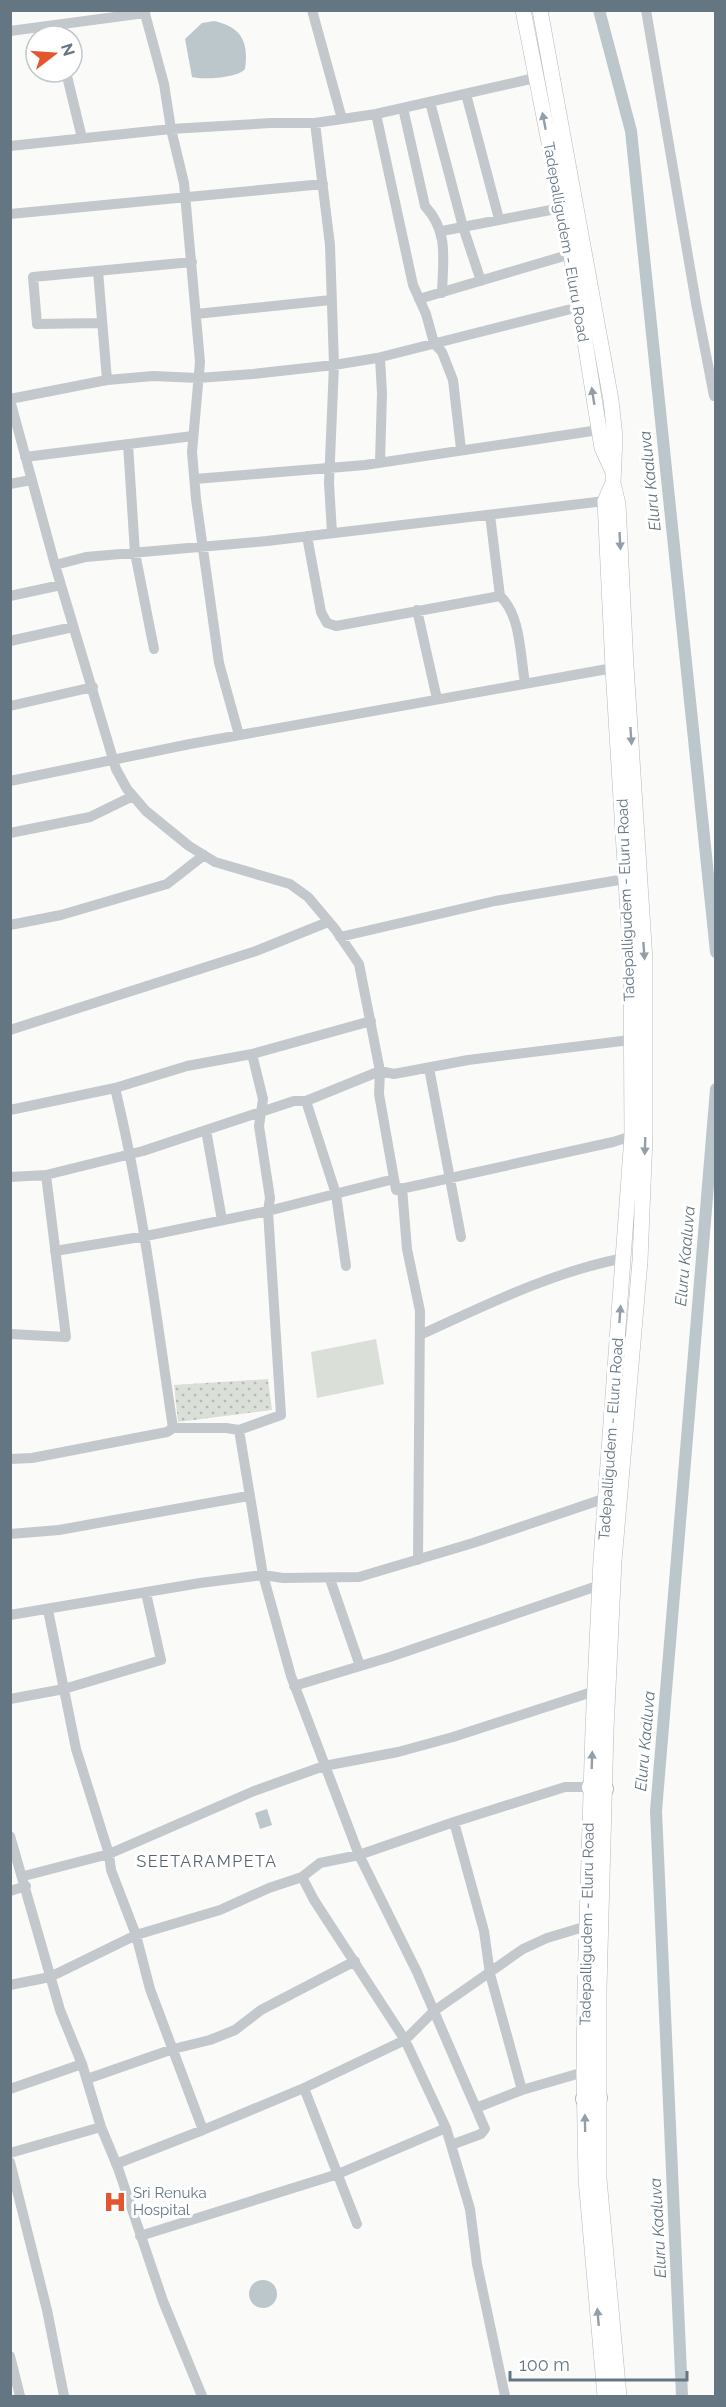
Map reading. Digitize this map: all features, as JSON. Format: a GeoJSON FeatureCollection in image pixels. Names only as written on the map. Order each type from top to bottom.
{"type":"FeatureCollection","features":[{"type":"Feature","properties":{"kind":"main road","name":"Tadepalligudem - Eluru Road"},"geometry":{"type":"LineString","coordinates":[[523,10],[571,254],[602,448],[614,471],[605,501],[631,962],[632,1136],[600,1585],[595,1691],[597,1788],[591,2099],[586,2179],[606,2397]]}},
{"type":"Feature","properties":{"kind":"main road","name":"Tadepalligudem - Eluru Road"},"geometry":{"type":"LineString","coordinates":[[540,10],[611,400],[645,961],[645,1136],[640,1261],[587,1926],[584,2072],[591,2099],[619,2397]]}},
{"type":"Feature","properties":{"kind":"street"},"geometry":{"type":"LineString","coordinates":[[312,10],[342,119]]}},
{"type":"Feature","properties":{"kind":"street"},"geometry":{"type":"LineString","coordinates":[[646,10],[714,396]]}},
{"type":"Feature","properties":{"kind":"street"},"geometry":{"type":"LineString","coordinates":[[84,24],[145,12],[164,84],[171,129],[184,183],[200,362],[193,436],[195,479],[219,663],[238,735]]}},
{"type":"Feature","properties":{"kind":"street"},"geometry":{"type":"LineString","coordinates":[[10,146],[171,129],[271,123],[315,123],[376,114],[535,78]]}},
{"type":"Feature","properties":{"kind":"street"},"geometry":{"type":"LineString","coordinates":[[69,84],[82,138]]}},
{"type":"Feature","properties":{"kind":"street"},"geometry":{"type":"LineString","coordinates":[[466,94],[500,219]]}},
{"type":"Feature","properties":{"kind":"street"},"geometry":{"type":"LineString","coordinates":[[430,102],[463,227],[481,281]]}},
{"type":"Feature","properties":{"kind":"street"},"geometry":{"type":"LineString","coordinates":[[403,108],[425,206],[442,231],[442,292]]}},
{"type":"Feature","properties":{"kind":"street"},"geometry":{"type":"LineString","coordinates":[[376,114],[413,285],[426,314],[434,344],[442,352],[453,380],[461,449]]}},
{"type":"Feature","properties":{"kind":"street"},"geometry":{"type":"LineString","coordinates":[[315,123],[330,245],[334,365],[329,468],[332,533]]}},
{"type":"Feature","properties":{"kind":"street"},"geometry":{"type":"LineString","coordinates":[[10,214],[323,183]]}},
{"type":"Feature","properties":{"kind":"street"},"geometry":{"type":"LineString","coordinates":[[442,231],[561,208]]}},
{"type":"Feature","properties":{"kind":"street"},"geometry":{"type":"LineString","coordinates":[[419,298],[571,254]]}},
{"type":"Feature","properties":{"kind":"street"},"geometry":{"type":"LineString","coordinates":[[102,324],[37,324],[33,277],[192,262]]}},
{"type":"Feature","properties":{"kind":"street"},"geometry":{"type":"LineString","coordinates":[[98,271],[107,380]]}},
{"type":"Feature","properties":{"kind":"street"},"geometry":{"type":"LineString","coordinates":[[196,314],[331,300]]}},
{"type":"Feature","properties":{"kind":"street"},"geometry":{"type":"LineString","coordinates":[[579,307],[380,358],[253,375],[198,378],[153,376],[107,380],[10,400],[73,627],[113,759],[127,789],[161,824],[215,862],[290,884],[308,897],[359,964],[380,1071],[380,1094],[396,1190],[632,1136]]}},
{"type":"Feature","properties":{"kind":"street"},"geometry":{"type":"LineString","coordinates":[[380,358],[382,393],[380,462]]}},
{"type":"Feature","properties":{"kind":"street"},"geometry":{"type":"LineString","coordinates":[[195,479],[380,462],[599,430]]}},
{"type":"Feature","properties":{"kind":"street"},"geometry":{"type":"LineString","coordinates":[[10,448],[24,451],[128,444],[193,436]]}},
{"type":"Feature","properties":{"kind":"street"},"geometry":{"type":"LineString","coordinates":[[128,444],[135,553],[154,649]]}},
{"type":"Feature","properties":{"kind":"street"},"geometry":{"type":"LineString","coordinates":[[10,484],[31,480]]}},
{"type":"Feature","properties":{"kind":"street"},"geometry":{"type":"LineString","coordinates":[[55,565],[86,557],[307,536],[605,501]]}},
{"type":"Feature","properties":{"kind":"street"},"geometry":{"type":"LineString","coordinates":[[490,515],[500,596],[507,603],[514,620],[525,683]]}},
{"type":"Feature","properties":{"kind":"street"},"geometry":{"type":"LineString","coordinates":[[307,536],[321,612],[327,623],[336,626],[500,596]]}},
{"type":"Feature","properties":{"kind":"street"},"geometry":{"type":"LineString","coordinates":[[10,596],[61,585]]}},
{"type":"Feature","properties":{"kind":"street"},"geometry":{"type":"LineString","coordinates":[[417,610],[437,699]]}},
{"type":"Feature","properties":{"kind":"street"},"geometry":{"type":"LineString","coordinates":[[10,641],[73,627]]}},
{"type":"Feature","properties":{"kind":"street"},"geometry":{"type":"LineString","coordinates":[[10,781],[238,735],[613,668]]}},
{"type":"Feature","properties":{"kind":"street"},"geometry":{"type":"LineString","coordinates":[[10,706],[93,687]]}},
{"type":"Feature","properties":{"kind":"street"},"geometry":{"type":"LineString","coordinates":[[10,833],[90,817],[133,796]]}},
{"type":"Feature","properties":{"kind":"street"},"geometry":{"type":"LineString","coordinates":[[10,925],[62,915],[167,884],[204,855]]}},
{"type":"Feature","properties":{"kind":"street"},"geometry":{"type":"LineString","coordinates":[[340,937],[495,901],[625,879]]}},
{"type":"Feature","properties":{"kind":"street"},"geometry":{"type":"LineString","coordinates":[[10,1030],[256,951],[328,922]]}},
{"type":"Feature","properties":{"kind":"street"},"geometry":{"type":"LineString","coordinates":[[10,1110],[115,1088],[187,1066],[252,1054],[371,1021]]}},
{"type":"Feature","properties":{"kind":"street"},"geometry":{"type":"LineString","coordinates":[[10,1177],[46,1175],[131,1154],[294,1101],[306,1101],[380,1071],[394,1074],[468,1060],[630,1040]]}},
{"type":"Feature","properties":{"kind":"street"},"geometry":{"type":"LineString","coordinates":[[10,1459],[32,1458],[167,1432],[173,1428],[238,1430],[281,1415],[268,1211],[270,1198],[259,1126],[262,1099],[252,1054]]}},
{"type":"Feature","properties":{"kind":"street"},"geometry":{"type":"LineString","coordinates":[[429,1068],[460,1237]]}},
{"type":"Feature","properties":{"kind":"street"},"geometry":{"type":"LineString","coordinates":[[115,1088],[131,1154],[146,1236],[173,1428]]}},
{"type":"Feature","properties":{"kind":"street"},"geometry":{"type":"LineString","coordinates":[[306,1101],[336,1194],[346,1266]]}},
{"type":"Feature","properties":{"kind":"street"},"geometry":{"type":"LineString","coordinates":[[206,1130],[222,1220]]}},
{"type":"Feature","properties":{"kind":"street"},"geometry":{"type":"LineString","coordinates":[[10,1334],[66,1337],[46,1175]]}},
{"type":"Feature","properties":{"kind":"street"},"geometry":{"type":"LineString","coordinates":[[55,1251],[146,1236],[268,1211],[394,1179]]}},
{"type":"Feature","properties":{"kind":"street"},"geometry":{"type":"LineString","coordinates":[[402,1188],[407,1249],[420,1311],[418,1560]]}},
{"type":"Feature","properties":{"kind":"street"},"geometry":{"type":"LineString","coordinates":[[420,1335],[537,1284],[587,1266],[624,1258]]}},
{"type":"Feature","properties":{"kind":"street"},"geometry":{"type":"LineString","coordinates":[[238,1430],[263,1575],[294,1686],[359,1855],[417,1972],[485,2129],[481,2134],[451,2145]]}},
{"type":"Feature","properties":{"kind":"street"},"geometry":{"type":"LineString","coordinates":[[10,1534],[58,1530],[248,1496]]}},
{"type":"Feature","properties":{"kind":"street"},"geometry":{"type":"LineString","coordinates":[[10,1615],[263,1575],[283,1578],[330,1579],[359,1577],[606,1498]]}},
{"type":"Feature","properties":{"kind":"street"},"geometry":{"type":"LineString","coordinates":[[330,1579],[360,1666]]}},
{"type":"Feature","properties":{"kind":"street"},"geometry":{"type":"LineString","coordinates":[[294,1686],[600,1585]]}},
{"type":"Feature","properties":{"kind":"street"},"geometry":{"type":"LineString","coordinates":[[10,1699],[64,1689],[161,1660],[146,1593]]}},
{"type":"Feature","properties":{"kind":"street"},"geometry":{"type":"LineString","coordinates":[[48,1610],[76,1749],[109,1854],[111,1869],[136,1935],[150,1989],[203,2130]]}},
{"type":"Feature","properties":{"kind":"street"},"geometry":{"type":"LineString","coordinates":[[10,1891],[25,1881],[109,1854],[254,1791],[324,1766],[398,1752],[453,1737],[595,1691]]}},
{"type":"Feature","properties":{"kind":"street"},"geometry":{"type":"LineString","coordinates":[[10,1985],[50,1977],[136,1935],[220,1910],[269,1887],[302,1877],[320,1863],[359,1855],[565,1787],[597,1788]]}},
{"type":"Feature","properties":{"kind":"street"},"geometry":{"type":"LineString","coordinates":[[454,1822],[484,1931],[489,1974],[522,2091]]}},
{"type":"Feature","properties":{"kind":"street"},"geometry":{"type":"LineString","coordinates":[[10,1836],[25,1881],[50,1977],[82,2064],[101,2127],[163,2301],[202,2397]]}},
{"type":"Feature","properties":{"kind":"street"},"geometry":{"type":"LineString","coordinates":[[302,1877],[314,1900],[405,2040],[446,2128],[470,2209],[477,2264],[505,2397]]}},
{"type":"Feature","properties":{"kind":"street"},"geometry":{"type":"LineString","coordinates":[[116,2164],[304,2088],[405,2040],[434,2011],[523,1949],[547,1938],[587,1926]]}},
{"type":"Feature","properties":{"kind":"street"},"geometry":{"type":"LineString","coordinates":[[87,2079],[235,2030],[261,2010],[355,1961]]}},
{"type":"Feature","properties":{"kind":"street"},"geometry":{"type":"LineString","coordinates":[[10,2089],[82,2064]]}},
{"type":"Feature","properties":{"kind":"street"},"geometry":{"type":"LineString","coordinates":[[476,2108],[584,2072]]}},
{"type":"Feature","properties":{"kind":"street"},"geometry":{"type":"LineString","coordinates":[[304,2088],[357,2224]]}},
{"type":"Feature","properties":{"kind":"street"},"geometry":{"type":"LineString","coordinates":[[10,2153],[101,2127]]}},
{"type":"Feature","properties":{"kind":"street"},"geometry":{"type":"LineString","coordinates":[[140,2236],[338,2174],[446,2128]]}},
{"type":"Feature","properties":{"kind":"street"},"geometry":{"type":"LineString","coordinates":[[10,2162],[47,2310],[64,2397]]}},
{"type":"Feature","properties":{"kind":"street"},"geometry":{"type":"LineString","coordinates":[[10,2356],[20,2397]]}},
{"type":"Feature","properties":{"kind":"shaded area"},"geometry":{"type":"Polygon","coordinates":[[[214,21],[231,27],[241,37],[246,51],[245,69],[220,78],[192,77],[185,39],[202,23],[214,21]]]}},
{"type":"Feature","properties":{"kind":"shaded area"},"geometry":{"type":"Polygon","coordinates":[[[376,1339],[384,1384],[317,1398],[311,1352],[376,1339]]]}},
{"type":"Feature","properties":{"kind":"shaded area"},"geometry":{"type":"Polygon","coordinates":[[[268,1379],[272,1410],[178,1422],[174,1385],[268,1379]]]}},
{"type":"Feature","properties":{"kind":"shaded area"},"geometry":{"type":"Polygon","coordinates":[[[267,1809],[272,1825],[260,1829],[255,1813],[267,1809]]]}},
{"type":"Feature","properties":{"kind":"shaded area"},"geometry":{"type":"Polygon","coordinates":[[[263,2280],[273,2284],[277,2294],[273,2304],[263,2308],[253,2304],[249,2294],[253,2284],[263,2280]]]}},
{"type":"Feature","properties":{"kind":"waterway","name":"Eluru Kaaluva"},"geometry":{"type":"LineString","coordinates":[[599,10],[631,131],[716,952]]}},
{"type":"Feature","properties":{"kind":"waterway","name":"Eluru Kaaluva"},"geometry":{"type":"LineString","coordinates":[[682,2396],[656,1811],[716,1089]]}},
{"type":"Feature","properties":{"kind":"place","name":"Sri Renuka Hospital"},"geometry":{"type":"Point","coordinates":[115,2202]}},
{"type":"Feature","properties":{"kind":"district","name":"SEETARAMPETA"},"geometry":{"type":"Point","coordinates":[207,1861]}}]}
